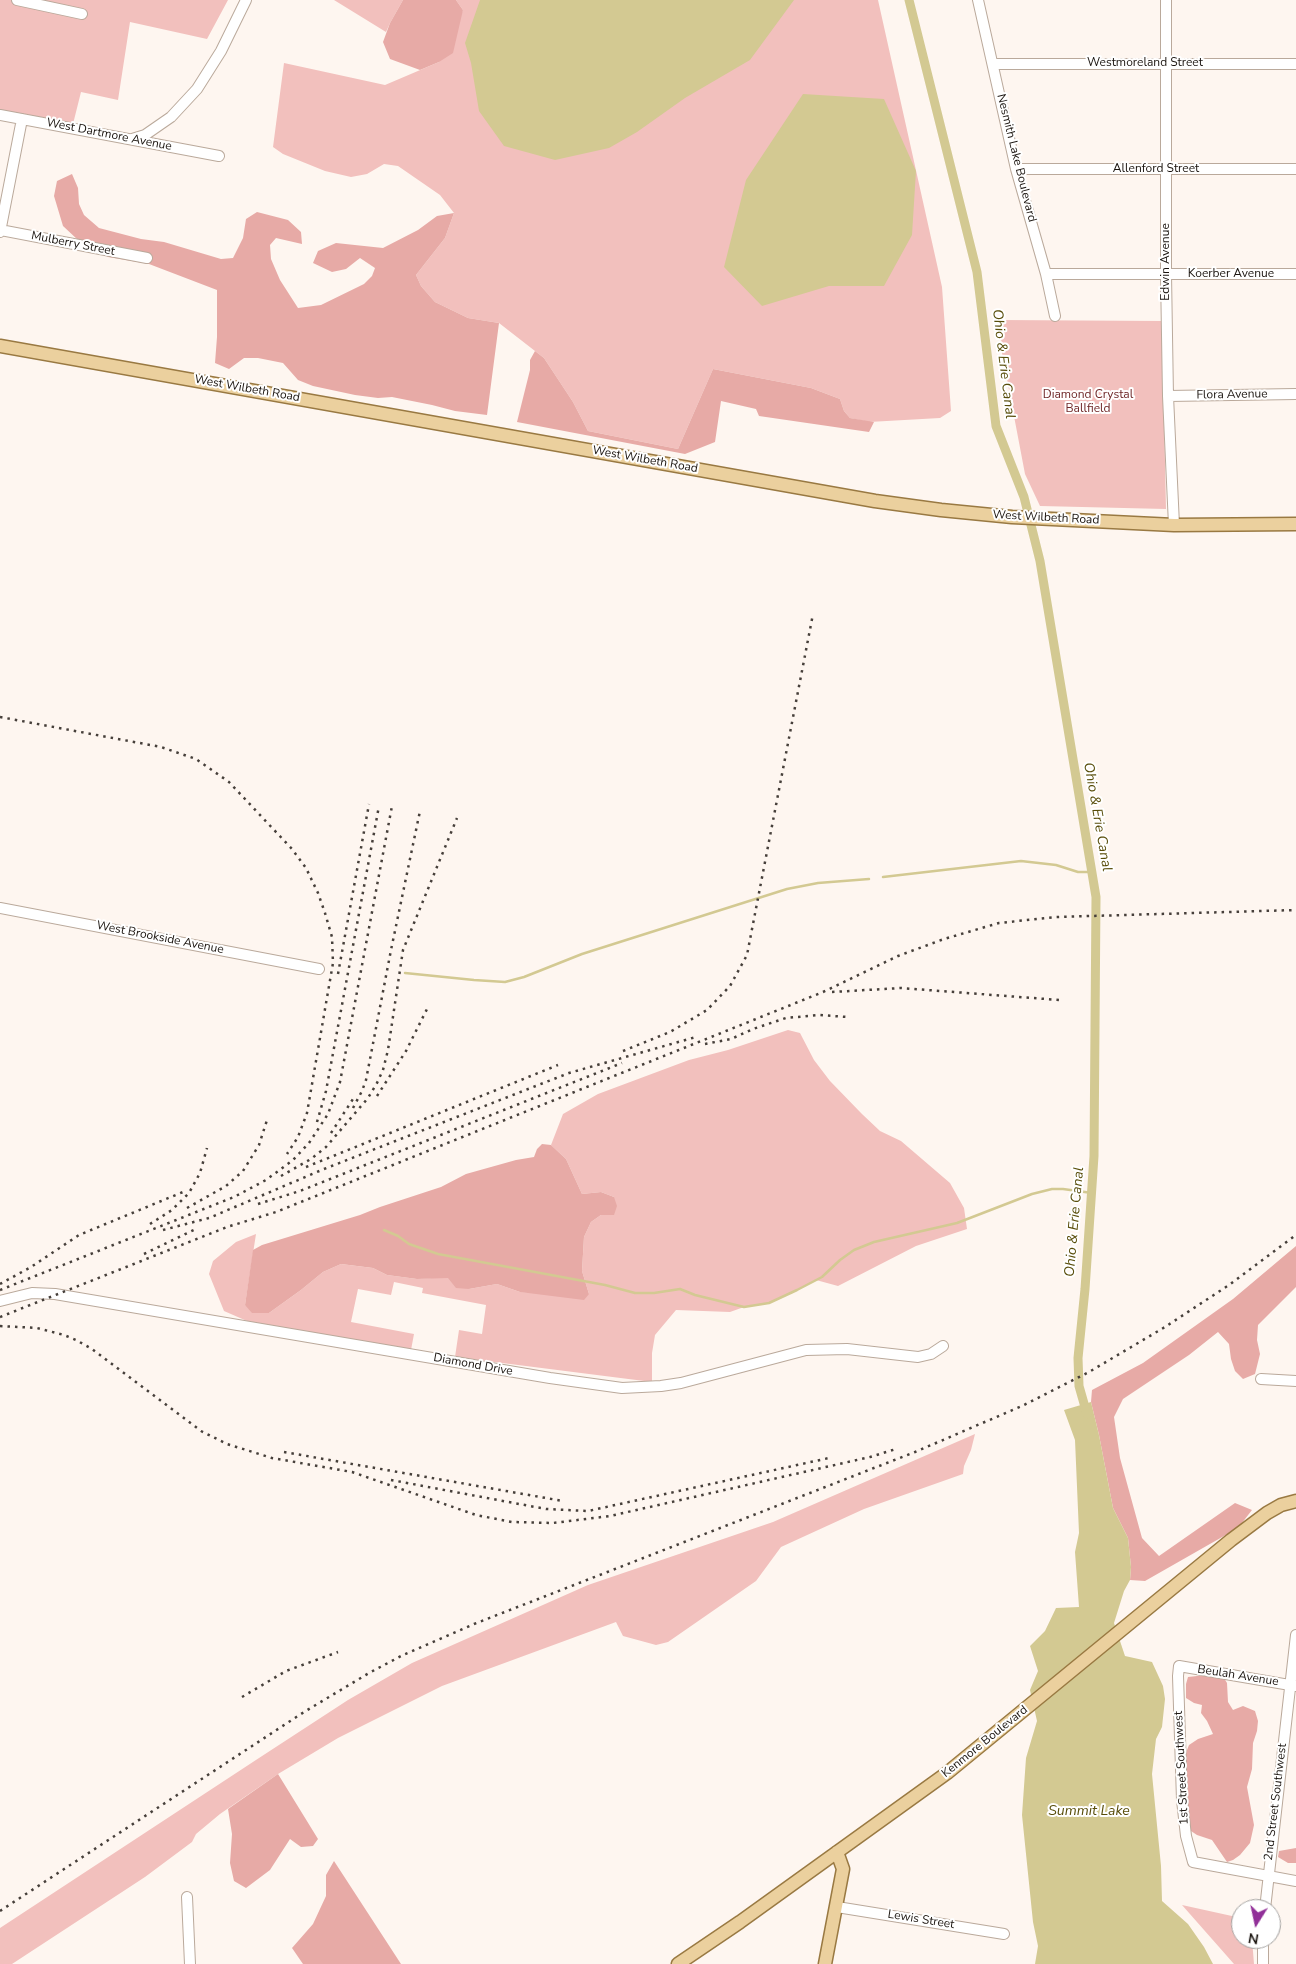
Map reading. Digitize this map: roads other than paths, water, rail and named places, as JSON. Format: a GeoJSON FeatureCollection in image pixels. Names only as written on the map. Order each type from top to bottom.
{"type":"FeatureCollection","features":[{"type":"Feature","properties":{"kind":"main road","name":"West Wilbeth Road"},"geometry":{"type":"LineString","coordinates":[[0,346],[875,502],[1004,516],[1174,525],[1296,524]]}},
{"type":"Feature","properties":{"kind":"main road","name":"Kenmore Boulevard"},"geometry":{"type":"LineString","coordinates":[[678,1964],[947,1774],[1167,1593],[1246,1529],[1281,1505],[1296,1491]]}},
{"type":"Feature","properties":{"kind":"main road","name":"Kenmore Boulevard"},"geometry":{"type":"LineString","coordinates":[[1281,1505],[1296,1501]]}},
{"type":"Feature","properties":{"kind":"main road"},"geometry":{"type":"LineString","coordinates":[[825,1964],[844,1869],[836,1852]]}},
{"type":"Feature","properties":{"kind":"street"},"geometry":{"type":"LineString","coordinates":[[17,0],[82,14]]}},
{"type":"Feature","properties":{"kind":"street"},"geometry":{"type":"LineString","coordinates":[[121,139],[145,135],[171,117],[183,105],[212,66],[246,0]]}},
{"type":"Feature","properties":{"kind":"street","name":"Nesmith Lake Boulevard"},"geometry":{"type":"LineString","coordinates":[[978,0],[1016,169],[1056,316]]}},
{"type":"Feature","properties":{"kind":"street","name":"Edwin Avenue"},"geometry":{"type":"LineString","coordinates":[[1166,0],[1166,274],[1168,396],[1174,525]]}},
{"type":"Feature","properties":{"kind":"street","name":"Westmoreland Street"},"geometry":{"type":"LineString","coordinates":[[993,64],[1296,64]]}},
{"type":"Feature","properties":{"kind":"street","name":"West Dartmore Avenue"},"geometry":{"type":"LineString","coordinates":[[0,115],[219,156]]}},
{"type":"Feature","properties":{"kind":"street"},"geometry":{"type":"LineString","coordinates":[[0,230],[22,119]]}},
{"type":"Feature","properties":{"kind":"street","name":"Allenford Street"},"geometry":{"type":"LineString","coordinates":[[1016,169],[1296,169]]}},
{"type":"Feature","properties":{"kind":"street","name":"Mulberry Street"},"geometry":{"type":"LineString","coordinates":[[0,230],[147,258]]}},
{"type":"Feature","properties":{"kind":"street","name":"Koerber Avenue"},"geometry":{"type":"LineString","coordinates":[[1046,274],[1296,274]]}},
{"type":"Feature","properties":{"kind":"street","name":"Flora Avenue"},"geometry":{"type":"LineString","coordinates":[[1168,396],[1296,394]]}},
{"type":"Feature","properties":{"kind":"street","name":"West Brookside Avenue"},"geometry":{"type":"LineString","coordinates":[[0,908],[319,969]]}},
{"type":"Feature","properties":{"kind":"street","name":"Diamond Drive"},"geometry":{"type":"LineString","coordinates":[[0,1302],[32,1293],[55,1294],[550,1378],[622,1388],[681,1383],[806,1350],[847,1349],[918,1357],[930,1354],[943,1346]]}},
{"type":"Feature","properties":{"kind":"street"},"geometry":{"type":"LineString","coordinates":[[1261,1379],[1296,1381]]}},
{"type":"Feature","properties":{"kind":"street","name":"2nd Street Southwest"},"geometry":{"type":"LineString","coordinates":[[1266,1899],[1293,1685],[1296,1635]]}},
{"type":"Feature","properties":{"kind":"street","name":"Beulah Avenue"},"geometry":{"type":"LineString","coordinates":[[1179,1666],[1293,1685]]}},
{"type":"Feature","properties":{"kind":"street","name":"1st Street Southwest"},"geometry":{"type":"LineString","coordinates":[[1179,1666],[1182,1800],[1186,1836],[1193,1862],[1268,1876]]}},
{"type":"Feature","properties":{"kind":"street"},"geometry":{"type":"LineString","coordinates":[[1268,1876],[1296,1881]]}},
{"type":"Feature","properties":{"kind":"street"},"geometry":{"type":"LineString","coordinates":[[187,1897],[190,1964]]}},
{"type":"Feature","properties":{"kind":"street","name":"Lewis Street"},"geometry":{"type":"LineString","coordinates":[[837,1907],[1004,1934]]}},
{"type":"Feature","properties":{"kind":"street"},"geometry":{"type":"LineString","coordinates":[[1263,1949],[1263,1964]]}},
{"type":"Feature","properties":{"kind":"water"},"geometry":{"type":"Polygon","coordinates":[[[480,0],[794,0],[750,60],[685,98],[637,132],[609,148],[555,160],[504,146],[479,111],[471,63],[465,43],[480,0]]]}},
{"type":"Feature","properties":{"kind":"water"},"geometry":{"type":"Polygon","coordinates":[[[803,94],[884,99],[916,171],[912,235],[884,286],[829,286],[762,306],[724,267],[746,180],[803,94]]]}},
{"type":"Feature","properties":{"kind":"water","name":"Summit Lake"},"geometry":{"type":"Polygon","coordinates":[[[1091,1402],[1113,1508],[1128,1538],[1131,1567],[1130,1580],[1124,1591],[1114,1623],[1125,1656],[1152,1662],[1163,1686],[1165,1699],[1162,1727],[1156,1739],[1152,1774],[1161,1866],[1162,1901],[1188,1924],[1213,1964],[1035,1964],[1038,1946],[1033,1922],[1022,1815],[1026,1758],[1037,1721],[1030,1690],[1038,1671],[1030,1646],[1045,1631],[1056,1608],[1079,1607],[1075,1552],[1079,1533],[1075,1440],[1064,1410],[1091,1402]]]}},
{"type":"Feature","properties":{"kind":"waterway","name":"Ohio & Erie Canal"},"geometry":{"type":"LineString","coordinates":[[909,0],[977,272],[996,426],[1024,497],[1040,561],[1096,897],[1094,1156],[1085,1289],[1078,1358],[1079,1386],[1087,1414]]}},
{"type":"Feature","properties":{"kind":"waterway"},"geometry":{"type":"LineString","coordinates":[[883,877],[1021,861],[1056,865],[1078,872],[1092,872]]}},
{"type":"Feature","properties":{"kind":"waterway"},"geometry":{"type":"LineString","coordinates":[[405,973],[505,982],[524,977],[582,954],[787,889],[818,883],[869,879]]}},
{"type":"Feature","properties":{"kind":"waterway"},"geometry":{"type":"LineString","coordinates":[[384,1230],[398,1236],[409,1244],[438,1254],[605,1285],[635,1293],[654,1293],[680,1289],[695,1295],[744,1307],[769,1303],[797,1290],[822,1277],[854,1250],[874,1242],[957,1223],[1032,1194],[1052,1189],[1092,1193]]}},
{"type":"Feature","properties":{"kind":"railway"},"geometry":{"type":"LineString","coordinates":[[623,1051],[670,1032],[707,1010],[730,986],[747,955],[813,614]]}},
{"type":"Feature","properties":{"kind":"railway"},"geometry":{"type":"LineString","coordinates":[[0,717],[161,747],[196,759],[229,782],[292,849],[306,868],[318,893],[332,937],[333,963],[307,1113],[298,1137],[287,1154]]}},
{"type":"Feature","properties":{"kind":"railway"},"geometry":{"type":"LineString","coordinates":[[338,974],[369,804]]}},
{"type":"Feature","properties":{"kind":"railway"},"geometry":{"type":"LineString","coordinates":[[317,1122],[326,1091],[379,806]]}},
{"type":"Feature","properties":{"kind":"railway"},"geometry":{"type":"LineString","coordinates":[[0,1290],[234,1197],[266,1180],[293,1160],[309,1143],[328,1114],[340,1082],[392,806]]}},
{"type":"Feature","properties":{"kind":"railway"},"geometry":{"type":"LineString","coordinates":[[353,1108],[366,1080],[420,811]]}},
{"type":"Feature","properties":{"kind":"railway"},"geometry":{"type":"LineString","coordinates":[[281,1176],[311,1159],[326,1147],[368,1098],[377,1083],[383,1070],[388,1050],[403,950],[457,818]]}},
{"type":"Feature","properties":{"kind":"railway"},"geometry":{"type":"LineString","coordinates":[[0,1317],[227,1227],[276,1212],[823,992],[898,956],[944,939],[999,923],[1056,917],[1296,910]]}},
{"type":"Feature","properties":{"kind":"railway"},"geometry":{"type":"LineString","coordinates":[[832,992],[901,988],[1059,1000]]}},
{"type":"Feature","properties":{"kind":"railway"},"geometry":{"type":"LineString","coordinates":[[377,1096],[406,1051],[429,1005]]}},
{"type":"Feature","properties":{"kind":"railway"},"geometry":{"type":"LineString","coordinates":[[705,1044],[731,1039],[786,1018],[819,1015],[848,1017]]}},
{"type":"Feature","properties":{"kind":"railway"},"geometry":{"type":"LineString","coordinates":[[163,1230],[209,1218],[324,1169],[569,1073],[696,1037]]}},
{"type":"Feature","properties":{"kind":"railway"},"geometry":{"type":"LineString","coordinates":[[258,1204],[300,1191],[622,1063]]}},
{"type":"Feature","properties":{"kind":"railway"},"geometry":{"type":"LineString","coordinates":[[306,1167],[558,1065]]}},
{"type":"Feature","properties":{"kind":"railway"},"geometry":{"type":"LineString","coordinates":[[331,1133],[353,1099]]}},
{"type":"Feature","properties":{"kind":"railway"},"geometry":{"type":"LineString","coordinates":[[187,1208],[226,1186],[243,1171],[259,1145],[267,1120]]}},
{"type":"Feature","properties":{"kind":"railway"},"geometry":{"type":"LineString","coordinates":[[150,1224],[172,1210],[189,1193],[200,1173],[207,1148]]}},
{"type":"Feature","properties":{"kind":"railway"},"geometry":{"type":"LineString","coordinates":[[0,1284],[31,1267],[79,1235],[183,1192]]}},
{"type":"Feature","properties":{"kind":"railway"},"geometry":{"type":"LineString","coordinates":[[144,1254],[198,1228]]}},
{"type":"Feature","properties":{"kind":"railway"},"geometry":{"type":"LineString","coordinates":[[0,1911],[304,1712],[403,1655],[474,1624],[915,1452],[1022,1406],[1089,1372],[1165,1327],[1229,1285],[1296,1235]]}},
{"type":"Feature","properties":{"kind":"railway"},"geometry":{"type":"LineString","coordinates":[[0,1326],[37,1328],[76,1340],[92,1349],[201,1431],[227,1444],[272,1458],[352,1472],[476,1515],[512,1522],[553,1523],[610,1516],[870,1457],[896,1449]]}},
{"type":"Feature","properties":{"kind":"railway"},"geometry":{"type":"LineString","coordinates":[[284,1452],[563,1501]]}},
{"type":"Feature","properties":{"kind":"railway"},"geometry":{"type":"LineString","coordinates":[[391,1480],[546,1509],[588,1511],[829,1458]]}},
{"type":"Feature","properties":{"kind":"railway"},"geometry":{"type":"LineString","coordinates":[[242,1697],[286,1671],[338,1652]]}},
{"type":"Feature","properties":{"kind":"park label","name":"Diamond Crystal Ballfield"},"geometry":{"type":"Point","coordinates":[1088,402]}}]}
